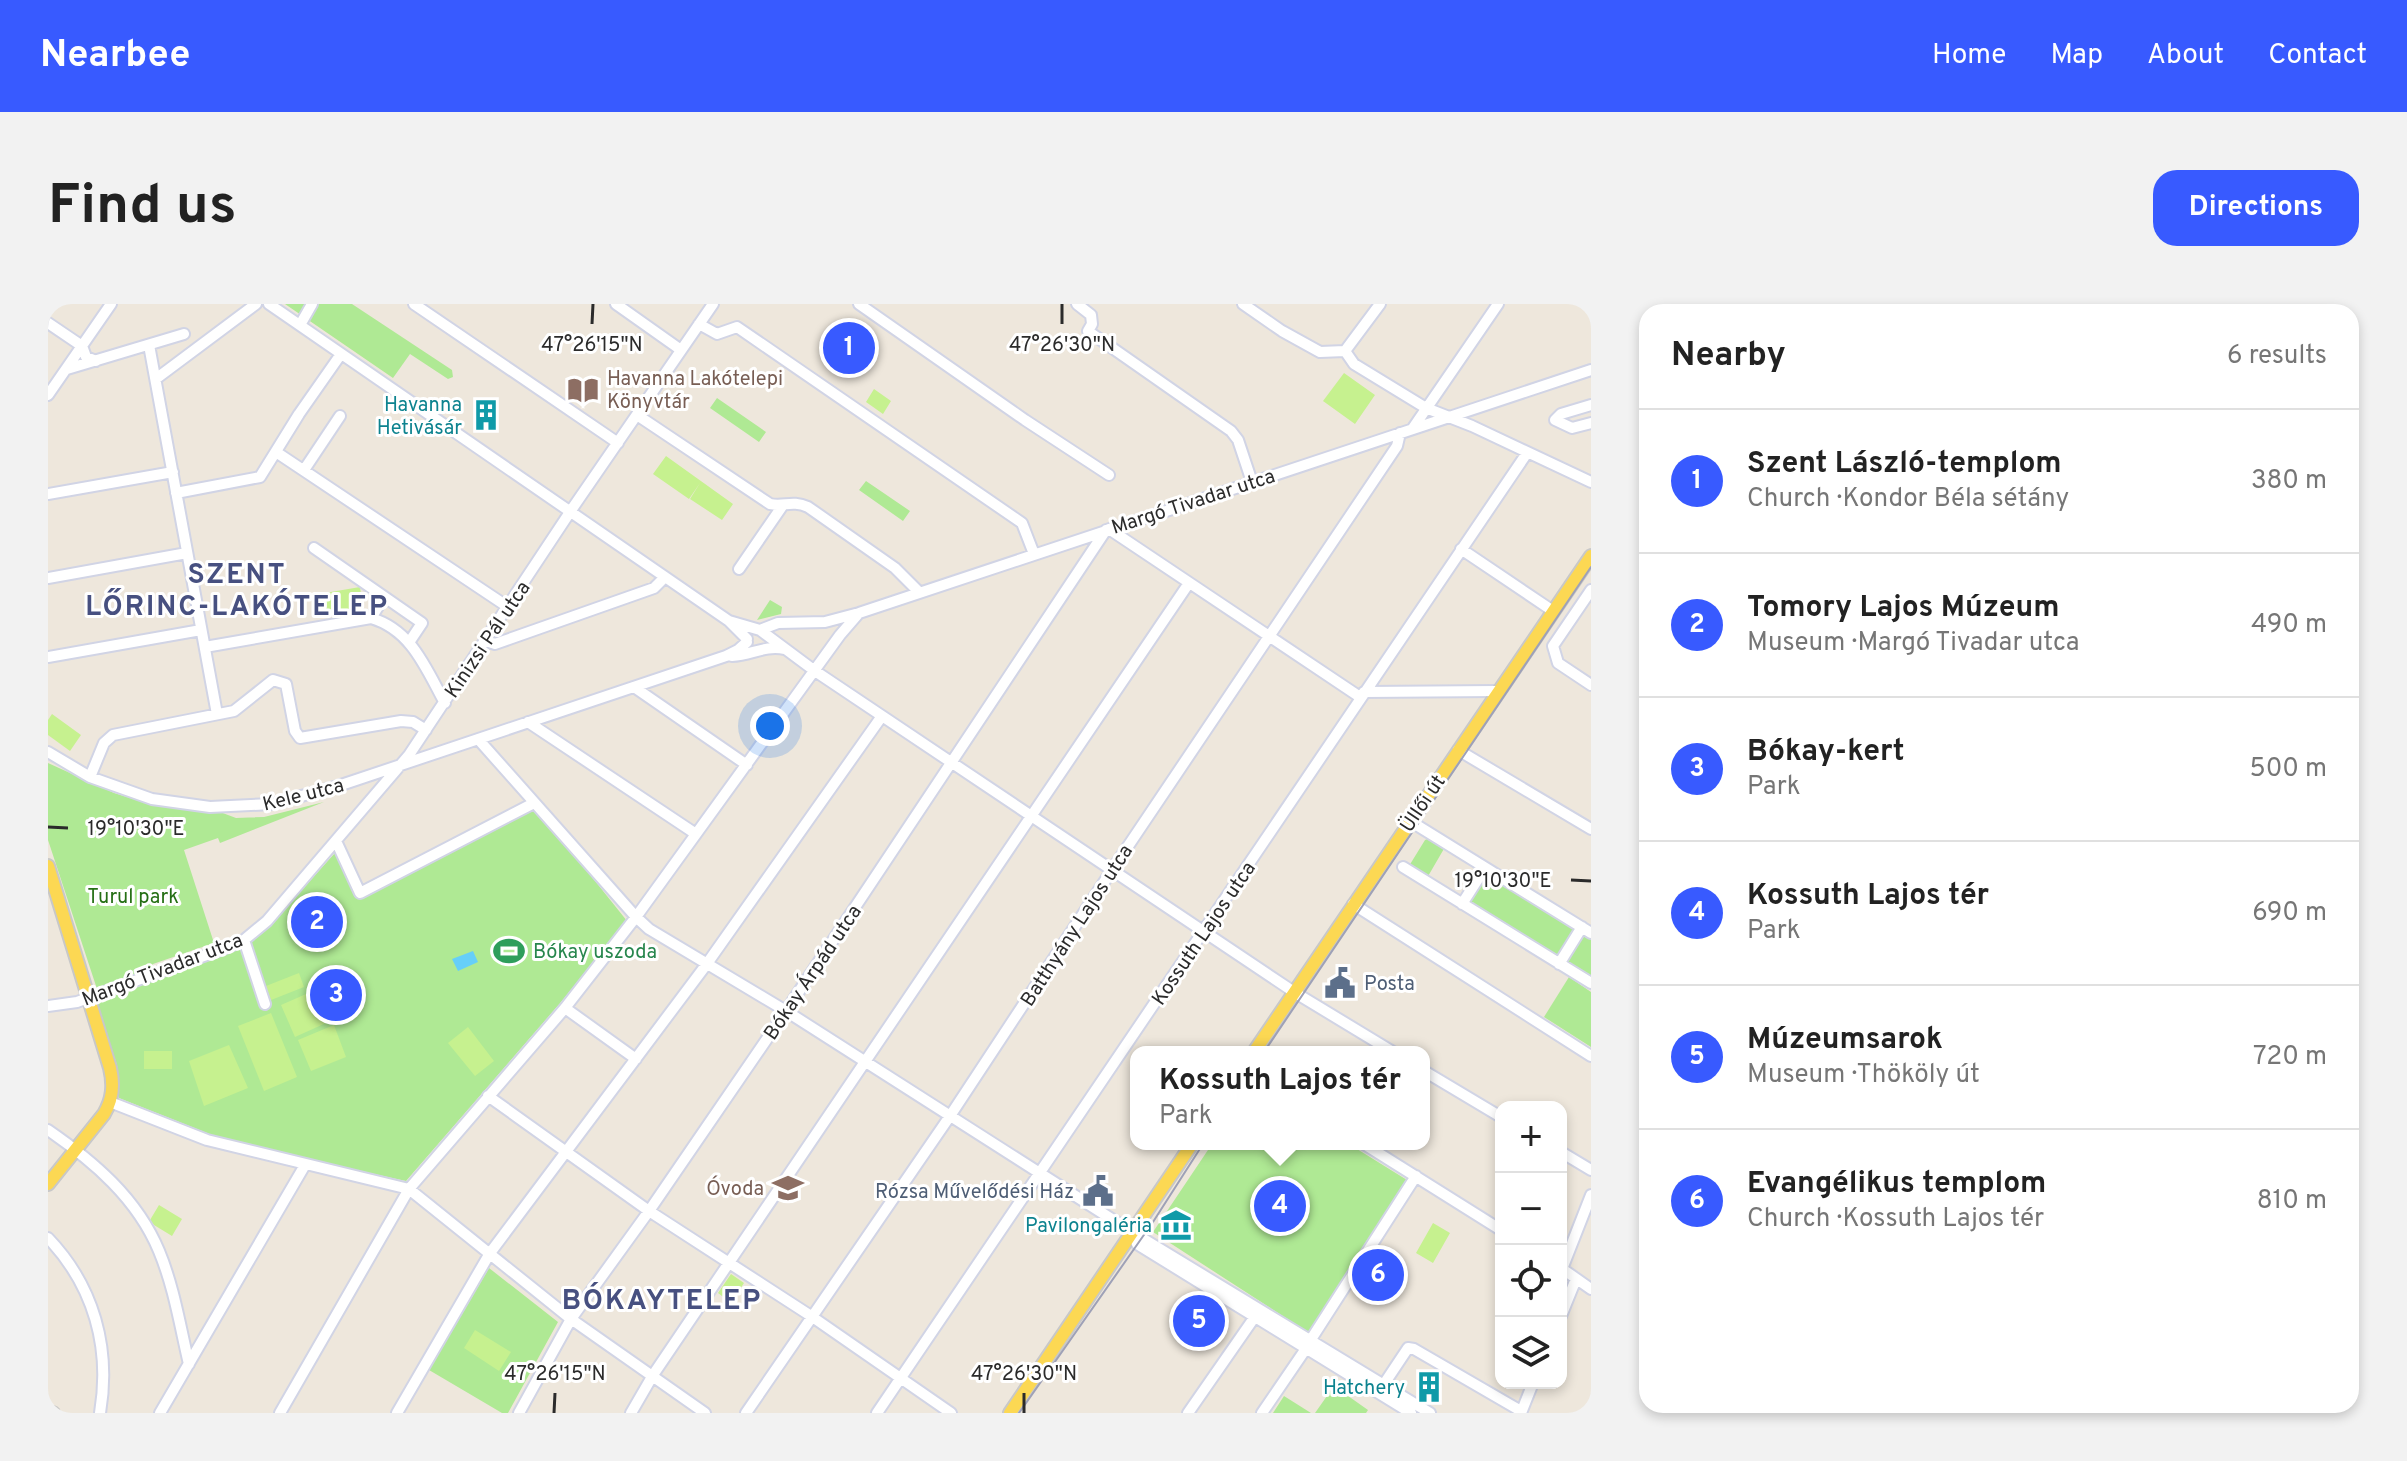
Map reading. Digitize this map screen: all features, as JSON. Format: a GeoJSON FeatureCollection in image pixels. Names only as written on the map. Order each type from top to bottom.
{"type":"FeatureCollection","features":[{"type":"Feature","properties":{"kind":"main road","name":"Üllői út"},"geometry":{"type":"LineString","coordinates":[[1258,1046],[1591,556]]}},
{"type":"Feature","properties":{"kind":"main road"},"geometry":{"type":"LineString","coordinates":[[48,866],[112,1075],[110,1102],[48,1184]]}},
{"type":"Feature","properties":{"kind":"main road"},"geometry":{"type":"LineString","coordinates":[[1010,1413],[1188,1150]]}},
{"type":"Feature","properties":{"kind":"street"},"geometry":{"type":"LineString","coordinates":[[48,395],[111,304]]}},
{"type":"Feature","properties":{"kind":"street"},"geometry":{"type":"LineString","coordinates":[[157,378],[256,304]]}},
{"type":"Feature","properties":{"kind":"street"},"geometry":{"type":"LineString","coordinates":[[269,304],[729,621],[758,639],[777,641],[815,671],[1033,815],[1203,933],[1383,1046]]}},
{"type":"Feature","properties":{"kind":"street"},"geometry":{"type":"LineString","coordinates":[[300,325],[312,304]]}},
{"type":"Feature","properties":{"kind":"street"},"geometry":{"type":"LineString","coordinates":[[414,304],[618,443]]}},
{"type":"Feature","properties":{"kind":"street"},"geometry":{"type":"LineString","coordinates":[[616,304],[681,350]]}},
{"type":"Feature","properties":{"kind":"street","name":"Kinizsi Pál utca"},"geometry":{"type":"LineString","coordinates":[[402,765],[713,304]]}},
{"type":"Feature","properties":{"kind":"street"},"geometry":{"type":"LineString","coordinates":[[859,304],[1109,475]]}},
{"type":"Feature","properties":{"kind":"street"},"geometry":{"type":"LineString","coordinates":[[1077,304],[1091,315],[1092,324],[1088,331],[1231,431],[1238,440],[1252,482]]}},
{"type":"Feature","properties":{"kind":"street"},"geometry":{"type":"LineString","coordinates":[[1243,304],[1320,352],[1345,351]]}},
{"type":"Feature","properties":{"kind":"street"},"geometry":{"type":"LineString","coordinates":[[1345,351],[1380,304]]}},
{"type":"Feature","properties":{"kind":"street"},"geometry":{"type":"LineString","coordinates":[[1413,429],[1498,304]]}},
{"type":"Feature","properties":{"kind":"street"},"geometry":{"type":"LineString","coordinates":[[48,323],[82,346],[86,357],[96,361]]}},
{"type":"Feature","properties":{"kind":"street"},"geometry":{"type":"LineString","coordinates":[[699,324],[717,334],[737,327],[839,397],[1022,523],[1034,554]]}},
{"type":"Feature","properties":{"kind":"street"},"geometry":{"type":"LineString","coordinates":[[67,369],[184,334]]}},
{"type":"Feature","properties":{"kind":"street"},"geometry":{"type":"LineString","coordinates":[[149,345],[217,714]]}},
{"type":"Feature","properties":{"kind":"street"},"geometry":{"type":"LineString","coordinates":[[1345,351],[1354,364],[1426,408],[1591,482]]}},
{"type":"Feature","properties":{"kind":"street"},"geometry":{"type":"LineString","coordinates":[[176,493],[255,479],[262,474],[341,354]]}},
{"type":"Feature","properties":{"kind":"street","name":"Margó Tivadar utca"},"geometry":{"type":"LineString","coordinates":[[48,1006],[70,1004],[244,940],[267,921],[402,765],[726,656],[742,656],[758,639],[792,623],[825,622],[859,613],[1591,370]]}},
{"type":"Feature","properties":{"kind":"street"},"geometry":{"type":"LineString","coordinates":[[1591,405],[1561,414],[1555,420],[1572,428],[1591,423]]}},
{"type":"Feature","properties":{"kind":"street"},"geometry":{"type":"LineString","coordinates":[[637,415],[770,504],[796,502],[808,507],[895,568],[919,592]]}},
{"type":"Feature","properties":{"kind":"street"},"geometry":{"type":"LineString","coordinates":[[304,470],[340,416]]}},
{"type":"Feature","properties":{"kind":"street","name":"Batthyány Lajos utca"},"geometry":{"type":"LineString","coordinates":[[746,1413],[950,1116],[1270,637],[1397,446],[1400,433]]}},
{"type":"Feature","properties":{"kind":"street"},"geometry":{"type":"LineString","coordinates":[[276,452],[508,607]]}},
{"type":"Feature","properties":{"kind":"street","name":"Kossuth Lajos utca"},"geometry":{"type":"LineString","coordinates":[[877,1413],[1527,453]]}},
{"type":"Feature","properties":{"kind":"street"},"geometry":{"type":"LineString","coordinates":[[48,494],[173,472]]}},
{"type":"Feature","properties":{"kind":"street"},"geometry":{"type":"LineString","coordinates":[[739,569],[783,505]]}},
{"type":"Feature","properties":{"kind":"street"},"geometry":{"type":"LineString","coordinates":[[1107,529],[1362,694],[1497,691]]}},
{"type":"Feature","properties":{"kind":"street","name":"Bókay Árpád utca"},"geometry":{"type":"LineString","coordinates":[[519,1413],[571,1319],[786,1011],[1107,529]]}},
{"type":"Feature","properties":{"kind":"street"},"geometry":{"type":"LineString","coordinates":[[314,548],[422,623],[410,641]]}},
{"type":"Feature","properties":{"kind":"street"},"geometry":{"type":"LineString","coordinates":[[1461,549],[1553,611]]}},
{"type":"Feature","properties":{"kind":"street"},"geometry":{"type":"LineString","coordinates":[[48,578],[187,553]]}},
{"type":"Feature","properties":{"kind":"street"},"geometry":{"type":"LineString","coordinates":[[486,641],[495,644],[654,588],[665,577]]}},
{"type":"Feature","properties":{"kind":"street"},"geometry":{"type":"LineString","coordinates":[[631,1413],[653,1375],[1189,583]]}},
{"type":"Feature","properties":{"kind":"street"},"geometry":{"type":"LineString","coordinates":[[1591,590],[1553,646],[1558,663],[1591,685]]}},
{"type":"Feature","properties":{"kind":"street"},"geometry":{"type":"LineString","coordinates":[[371,618],[384,597]]}},
{"type":"Feature","properties":{"kind":"street"},"geometry":{"type":"LineString","coordinates":[[280,1413],[409,1189],[565,1008],[636,917],[859,613]]}},
{"type":"Feature","properties":{"kind":"street"},"geometry":{"type":"LineString","coordinates":[[205,647],[371,618],[382,621],[410,641],[445,703]]}},
{"type":"Feature","properties":{"kind":"street"},"geometry":{"type":"LineString","coordinates":[[785,649],[784,633],[792,623]]}},
{"type":"Feature","properties":{"kind":"street"},"geometry":{"type":"LineString","coordinates":[[48,657],[201,630]]}},
{"type":"Feature","properties":{"kind":"street"},"geometry":{"type":"LineString","coordinates":[[90,777],[104,743],[113,735],[238,709],[264,685],[278,680],[286,684],[295,731],[300,738],[401,721],[413,722],[424,733],[424,750],[437,753]]}},
{"type":"Feature","properties":{"kind":"street"},"geometry":{"type":"LineString","coordinates":[[634,687],[747,765]]}},
{"type":"Feature","properties":{"kind":"street"},"geometry":{"type":"LineString","coordinates":[[397,1413],[490,1253],[706,965],[882,716]]}},
{"type":"Feature","properties":{"kind":"street"},"geometry":{"type":"LineString","coordinates":[[528,722],[696,834]]}},
{"type":"Feature","properties":{"kind":"street"},"geometry":{"type":"LineString","coordinates":[[478,739],[649,929],[786,1011],[1042,1173],[1132,1232],[1137,1244],[1176,1264],[1308,1345],[1411,1413]]}},
{"type":"Feature","properties":{"kind":"street"},"geometry":{"type":"LineString","coordinates":[[1458,750],[1591,829]]}},
{"type":"Feature","properties":{"kind":"street","name":"Kele utca"},"geometry":{"type":"LineString","coordinates":[[48,755],[90,777],[137,795],[210,807],[284,802],[402,765]]}},
{"type":"Feature","properties":{"kind":"street"},"geometry":{"type":"LineString","coordinates":[[336,841],[360,893],[534,803]]}},
{"type":"Feature","properties":{"kind":"street"},"geometry":{"type":"LineString","coordinates":[[1410,821],[1586,930],[1559,964]]}},
{"type":"Feature","properties":{"kind":"street"},"geometry":{"type":"LineString","coordinates":[[1403,867],[1591,983]]}},
{"type":"Feature","properties":{"kind":"street"},"geometry":{"type":"LineString","coordinates":[[1462,904],[1485,868]]}},
{"type":"Feature","properties":{"kind":"street"},"geometry":{"type":"LineString","coordinates":[[1353,904],[1591,1056]]}},
{"type":"Feature","properties":{"kind":"street"},"geometry":{"type":"LineString","coordinates":[[244,940],[265,1004]]}},
{"type":"Feature","properties":{"kind":"street"},"geometry":{"type":"LineString","coordinates":[[565,1008],[636,1059]]}},
{"type":"Feature","properties":{"kind":"street"},"geometry":{"type":"LineString","coordinates":[[1430,1075],[1495,1113]]}},
{"type":"Feature","properties":{"kind":"street"},"geometry":{"type":"LineString","coordinates":[[488,1096],[649,1211],[811,1316],[951,1413]]}},
{"type":"Feature","properties":{"kind":"street"},"geometry":{"type":"LineString","coordinates":[[110,1102],[207,1140],[409,1189],[571,1319],[705,1413]]}},
{"type":"Feature","properties":{"kind":"street"},"geometry":{"type":"LineString","coordinates":[[48,1130],[110,1179],[141,1218],[153,1238],[169,1280],[189,1364]]}},
{"type":"Feature","properties":{"kind":"street"},"geometry":{"type":"LineString","coordinates":[[1374,1150],[1495,1226]]}},
{"type":"Feature","properties":{"kind":"street"},"geometry":{"type":"LineString","coordinates":[[1567,1156],[1591,1170]]}},
{"type":"Feature","properties":{"kind":"street"},"geometry":{"type":"LineString","coordinates":[[160,1413],[305,1165]]}},
{"type":"Feature","properties":{"kind":"street"},"geometry":{"type":"LineString","coordinates":[[1262,1413],[1416,1176]]}},
{"type":"Feature","properties":{"kind":"street"},"geometry":{"type":"LineString","coordinates":[[1567,1254],[1591,1195]]}},
{"type":"Feature","properties":{"kind":"street"},"geometry":{"type":"LineString","coordinates":[[48,1238],[78,1276],[98,1322],[104,1372],[100,1413]]}},
{"type":"Feature","properties":{"kind":"street"},"geometry":{"type":"LineString","coordinates":[[1176,1264],[1254,1318],[1384,1384],[1430,1413]]}},
{"type":"Feature","properties":{"kind":"street"},"geometry":{"type":"LineString","coordinates":[[1567,1273],[1591,1289]]}},
{"type":"Feature","properties":{"kind":"street"},"geometry":{"type":"LineString","coordinates":[[1567,1301],[1576,1279]]}},
{"type":"Feature","properties":{"kind":"street"},"geometry":{"type":"LineString","coordinates":[[1188,1413],[1254,1318]]}},
{"type":"Feature","properties":{"kind":"street"},"geometry":{"type":"LineString","coordinates":[[1384,1384],[1408,1348],[1521,1412],[1531,1389]]}},
{"type":"Feature","properties":{"kind":"green space"},"geometry":{"type":"Polygon","coordinates":[[[285,304],[352,304],[452,370],[453,377],[448,379],[410,354],[393,378],[285,304]]]}},
{"type":"Feature","properties":{"kind":"green space"},"geometry":{"type":"Polygon","coordinates":[[[1344,373],[1375,395],[1355,424],[1323,401],[1344,373]]]}},
{"type":"Feature","properties":{"kind":"green space"},"geometry":{"type":"Polygon","coordinates":[[[874,389],[891,401],[883,414],[866,402],[874,389]]]}},
{"type":"Feature","properties":{"kind":"green space"},"geometry":{"type":"Polygon","coordinates":[[[717,398],[766,432],[759,442],[710,408],[717,398]]]}},
{"type":"Feature","properties":{"kind":"green space"},"geometry":{"type":"Polygon","coordinates":[[[666,456],[733,504],[722,520],[690,499],[700,483],[689,499],[653,474],[666,456]]]}},
{"type":"Feature","properties":{"kind":"green space"},"geometry":{"type":"Polygon","coordinates":[[[866,481],[910,511],[903,521],[859,490],[866,481]]]}},
{"type":"Feature","properties":{"kind":"green space"},"geometry":{"type":"Polygon","coordinates":[[[360,587],[363,607],[322,614],[319,594],[360,587]]]}},
{"type":"Feature","properties":{"kind":"green space"},"geometry":{"type":"Polygon","coordinates":[[[770,600],[782,607],[781,614],[757,620],[770,600]]]}},
{"type":"Feature","properties":{"kind":"green space"},"geometry":{"type":"Polygon","coordinates":[[[52,714],[81,735],[70,751],[48,735],[48,720],[52,714]]]}},
{"type":"Feature","properties":{"kind":"green space","name":"Turul park"},"geometry":{"type":"Polygon","coordinates":[[[48,763],[137,800],[192,811],[220,812],[236,818],[264,817],[324,802],[220,843],[218,838],[184,850],[214,943],[153,964],[150,968],[97,989],[48,840],[48,763]]]}},
{"type":"Feature","properties":{"kind":"green space"},"geometry":{"type":"Polygon","coordinates":[[[536,807],[627,921],[406,1181],[232,1143],[119,1098],[117,1065],[98,1008],[99,1002],[109,992],[247,944],[270,925],[335,853],[355,897],[536,807]]]}},
{"type":"Feature","properties":{"kind":"green space"},"geometry":{"type":"Polygon","coordinates":[[[1430,838],[1445,847],[1427,878],[1409,866],[1425,840],[1430,838]]]}},
{"type":"Feature","properties":{"kind":"green space"},"geometry":{"type":"Polygon","coordinates":[[[1484,874],[1591,938],[1591,980],[1469,905],[1468,900],[1484,874]]]}},
{"type":"Feature","properties":{"kind":"green space"},"geometry":{"type":"Polygon","coordinates":[[[299,973],[304,987],[271,1000],[266,986],[299,973]]]}},
{"type":"Feature","properties":{"kind":"green space"},"geometry":{"type":"Polygon","coordinates":[[[1569,977],[1591,992],[1591,1047],[1544,1017],[1569,977]]]}},
{"type":"Feature","properties":{"kind":"green space"},"geometry":{"type":"Polygon","coordinates":[[[313,991],[326,1023],[295,1037],[281,1005],[313,991]]]}},
{"type":"Feature","properties":{"kind":"green space"},"geometry":{"type":"Polygon","coordinates":[[[271,1013],[297,1077],[264,1091],[238,1026],[271,1013]]]}},
{"type":"Feature","properties":{"kind":"green space"},"geometry":{"type":"Polygon","coordinates":[[[334,1025],[346,1057],[311,1071],[298,1040],[334,1025]]]}},
{"type":"Feature","properties":{"kind":"green space"},"geometry":{"type":"Polygon","coordinates":[[[468,1027],[494,1061],[475,1076],[448,1043],[468,1027]]]}},
{"type":"Feature","properties":{"kind":"green space"},"geometry":{"type":"Polygon","coordinates":[[[229,1045],[248,1088],[204,1106],[189,1061],[229,1045]]]}},
{"type":"Feature","properties":{"kind":"green space"},"geometry":{"type":"Polygon","coordinates":[[[144,1051],[172,1051],[172,1069],[144,1069],[144,1051]]]}},
{"type":"Feature","properties":{"kind":"green space"},"geometry":{"type":"Polygon","coordinates":[[[1208,1150],[1359,1150],[1407,1180],[1309,1333],[1153,1232],[1208,1150]]]}},
{"type":"Feature","properties":{"kind":"green space"},"geometry":{"type":"Polygon","coordinates":[[[159,1205],[182,1219],[172,1236],[150,1220],[159,1205]]]}},
{"type":"Feature","properties":{"kind":"green space"},"geometry":{"type":"Polygon","coordinates":[[[1433,1223],[1450,1233],[1433,1263],[1416,1253],[1433,1223]]]}},
{"type":"Feature","properties":{"kind":"green space"},"geometry":{"type":"Polygon","coordinates":[[[489,1268],[558,1322],[508,1413],[502,1413],[429,1370],[489,1268]]]}},
{"type":"Feature","properties":{"kind":"green space"},"geometry":{"type":"Polygon","coordinates":[[[731,1274],[744,1283],[731,1303],[718,1293],[731,1274]]]}},
{"type":"Feature","properties":{"kind":"green space"},"geometry":{"type":"Polygon","coordinates":[[[475,1330],[511,1352],[499,1371],[464,1348],[475,1330]]]}},
{"type":"Feature","properties":{"kind":"green space"},"geometry":{"type":"Polygon","coordinates":[[[1334,1386],[1368,1410],[1366,1413],[1315,1413],[1334,1386]]]}},
{"type":"Feature","properties":{"kind":"green space"},"geometry":{"type":"Polygon","coordinates":[[[1284,1396],[1311,1413],[1273,1413],[1284,1396]]]}},
{"type":"Feature","properties":{"kind":"water"},"geometry":{"type":"Polygon","coordinates":[[[473,951],[478,962],[458,971],[452,959],[473,951]]]}},
{"type":"Feature","properties":{"kind":"tram line"},"geometry":{"type":"LineString","coordinates":[[1268,1046],[1591,567]]}},
{"type":"Feature","properties":{"kind":"tram line"},"geometry":{"type":"LineString","coordinates":[[1019,1413],[1153,1222],[1199,1150]]}},
{"type":"Feature","properties":{"kind":"place","name":"Szent László-templom"},"geometry":{"type":"Point","coordinates":[849,348]}},
{"type":"Feature","properties":{"kind":"place","name":"Havanna Lakótelepi Könyvtár"},"geometry":{"type":"Point","coordinates":[583,390]}},
{"type":"Feature","properties":{"kind":"place","name":"Havanna Hetivásár"},"geometry":{"type":"Point","coordinates":[486,415]}},
{"type":"Feature","properties":{"kind":"place","name":"Tomory Lajos Múzeum"},"geometry":{"type":"Point","coordinates":[317,922]}},
{"type":"Feature","properties":{"kind":"place","name":"Bókay uszoda"},"geometry":{"type":"Point","coordinates":[509,951]}},
{"type":"Feature","properties":{"kind":"place","name":"Posta"},"geometry":{"type":"Point","coordinates":[1340,983]}},
{"type":"Feature","properties":{"kind":"place","name":"Bókay-kert"},"geometry":{"type":"Point","coordinates":[336,995]}},
{"type":"Feature","properties":{"kind":"place","name":"Óvoda"},"geometry":{"type":"Point","coordinates":[788,1188]}},
{"type":"Feature","properties":{"kind":"place","name":"Rózsa Művelődési Ház"},"geometry":{"type":"Point","coordinates":[1098,1191]}},
{"type":"Feature","properties":{"kind":"place","name":"Kossuth Lajos tér"},"geometry":{"type":"Point","coordinates":[1280,1206]}},
{"type":"Feature","properties":{"kind":"place","name":"Pavilongaléria"},"geometry":{"type":"Point","coordinates":[1176,1225]}},
{"type":"Feature","properties":{"kind":"place","name":"Evangélikus templom"},"geometry":{"type":"Point","coordinates":[1378,1275]}},
{"type":"Feature","properties":{"kind":"place","name":"Múzeumsarok"},"geometry":{"type":"Point","coordinates":[1199,1321]}},
{"type":"Feature","properties":{"kind":"place","name":"Hatchery"},"geometry":{"type":"Point","coordinates":[1429,1387]}},
{"type":"Feature","properties":{"kind":"district","name":"SZENT LŐRINC-LAKÓTELEP"},"geometry":{"type":"Point","coordinates":[237,589]}},
{"type":"Feature","properties":{"kind":"district","name":"BÓKAYTELEP"},"geometry":{"type":"Point","coordinates":[662,1299]}}]}
